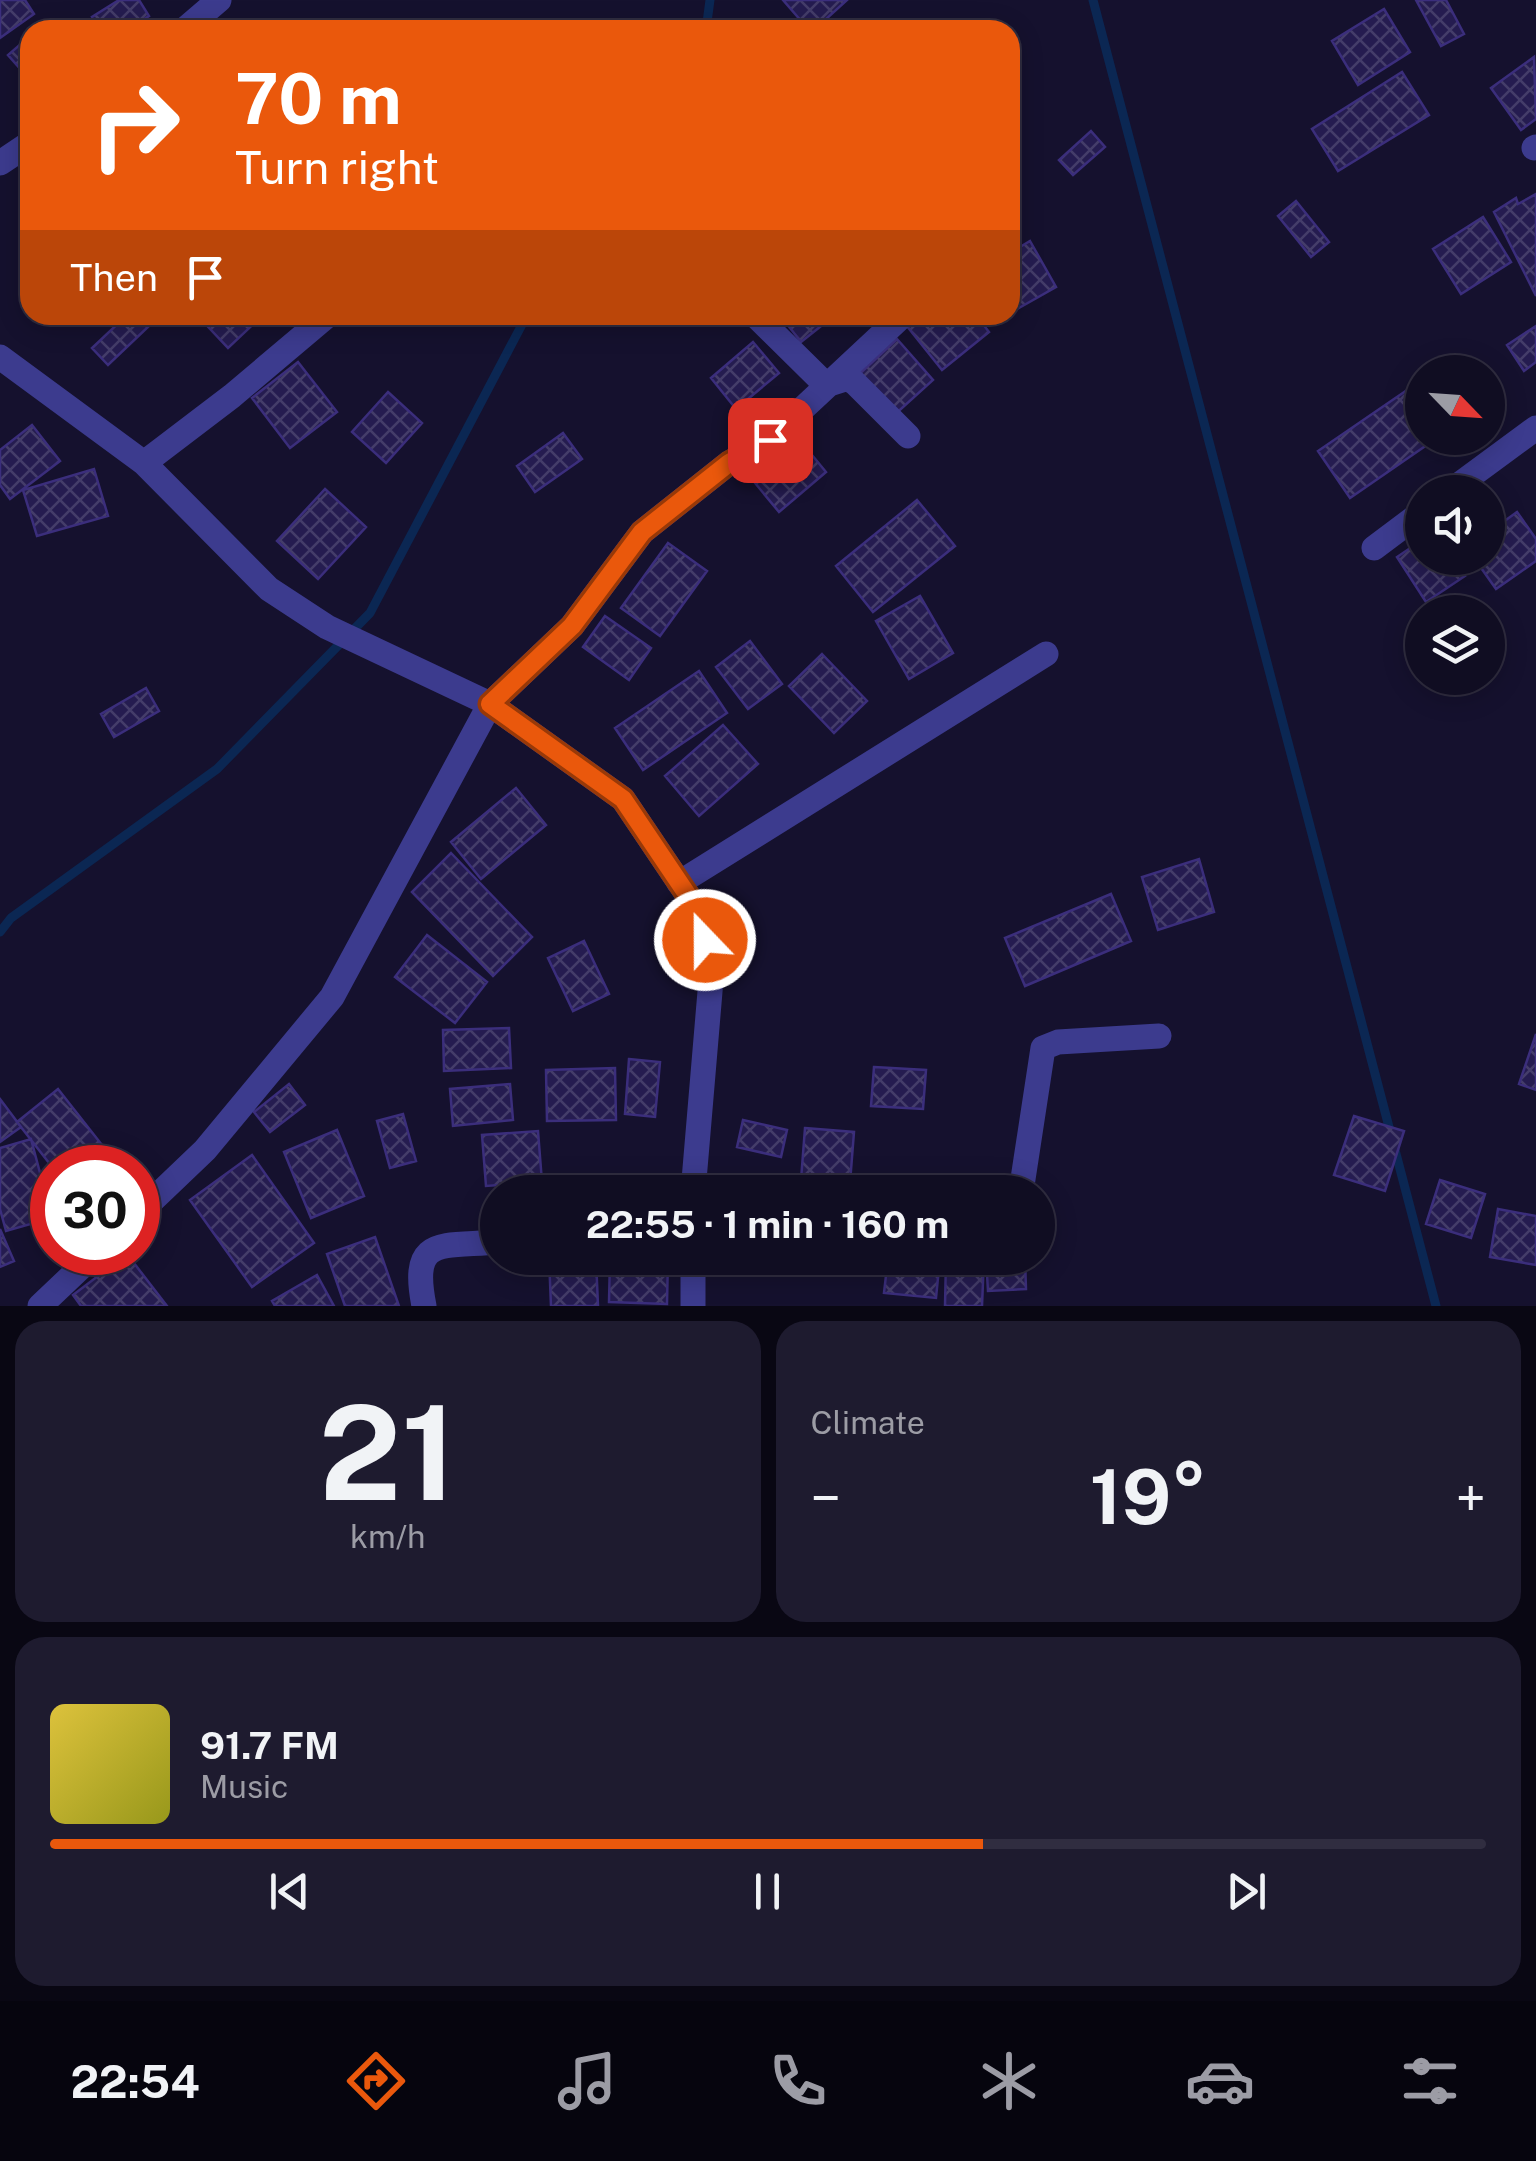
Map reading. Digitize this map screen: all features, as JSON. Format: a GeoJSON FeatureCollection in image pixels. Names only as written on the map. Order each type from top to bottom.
{"type":"FeatureCollection","features":[{"type":"Feature","properties":{"kind":"street"},"geometry":{"type":"LineString","coordinates":[[196,20],[219,0]]}},
{"type":"Feature","properties":{"kind":"street"},"geometry":{"type":"LineString","coordinates":[[144,463],[316,325]]}},
{"type":"Feature","properties":{"kind":"street"},"geometry":{"type":"LineString","coordinates":[[765,325],[826,386]]}},
{"type":"Feature","properties":{"kind":"street"},"geometry":{"type":"LineString","coordinates":[[160,1193],[205,1150],[332,998],[490,704],[572,626],[642,532],[729,463],[770,440],[892,325]]}},
{"type":"Feature","properties":{"kind":"street"},"geometry":{"type":"LineString","coordinates":[[0,358],[144,463],[269,589],[327,627],[490,704],[623,799],[699,912],[712,968],[695,1175]]}},
{"type":"Feature","properties":{"kind":"street"},"geometry":{"type":"LineString","coordinates":[[826,386],[848,378],[908,436]]}},
{"type":"Feature","properties":{"kind":"street"},"geometry":{"type":"LineString","coordinates":[[1472,475],[1536,428]]}},
{"type":"Feature","properties":{"kind":"street"},"geometry":{"type":"LineString","coordinates":[[1374,548],[1405,525]]}},
{"type":"Feature","properties":{"kind":"street"},"geometry":{"type":"LineString","coordinates":[[679,883],[1046,654]]}},
{"type":"Feature","properties":{"kind":"street"},"geometry":{"type":"LineString","coordinates":[[1023,1175],[1043,1048],[1058,1042],[1159,1036]]}},
{"type":"Feature","properties":{"kind":"street"},"geometry":{"type":"LineString","coordinates":[[424,1306],[420,1271],[423,1256],[432,1248],[480,1244]]}},
{"type":"Feature","properties":{"kind":"street"},"geometry":{"type":"LineString","coordinates":[[40,1306],[73,1275]]}},
{"type":"Feature","properties":{"kind":"street"},"geometry":{"type":"LineString","coordinates":[[693,1275],[694,1306]]}},
{"type":"Feature","properties":{"kind":"building"},"geometry":{"type":"Polygon","coordinates":[[[0,0],[25,0],[34,14],[20,20],[0,38],[0,0]]]}},
{"type":"Feature","properties":{"kind":"building"},"geometry":{"type":"Polygon","coordinates":[[[119,0],[139,0],[149,16],[143,20],[92,17],[119,0]]]}},
{"type":"Feature","properties":{"kind":"building"},"geometry":{"type":"Polygon","coordinates":[[[783,0],[847,0],[825,20],[800,20],[783,0]]]}},
{"type":"Feature","properties":{"kind":"building"},"geometry":{"type":"Polygon","coordinates":[[[1416,0],[1446,0],[1464,34],[1441,46],[1416,0]]]}},
{"type":"Feature","properties":{"kind":"building"},"geometry":{"type":"Polygon","coordinates":[[[1384,9],[1410,52],[1358,85],[1332,41],[1384,9]]]}},
{"type":"Feature","properties":{"kind":"building"},"geometry":{"type":"Polygon","coordinates":[[[20,45],[20,69],[8,55],[20,45]]]}},
{"type":"Feature","properties":{"kind":"building"},"geometry":{"type":"Polygon","coordinates":[[[1534,57],[1536,119],[1521,130],[1491,88],[1534,57]]]}},
{"type":"Feature","properties":{"kind":"building"},"geometry":{"type":"Polygon","coordinates":[[[1402,72],[1429,115],[1338,171],[1312,129],[1402,72]]]}},
{"type":"Feature","properties":{"kind":"building"},"geometry":{"type":"Polygon","coordinates":[[[1091,131],[1105,147],[1073,175],[1059,160],[1091,131]]]}},
{"type":"Feature","properties":{"kind":"building"},"geometry":{"type":"Polygon","coordinates":[[[1536,194],[1536,296],[1494,212],[1516,198],[1518,204],[1536,194]]]}},
{"type":"Feature","properties":{"kind":"building"},"geometry":{"type":"Polygon","coordinates":[[[1296,201],[1329,242],[1311,257],[1278,216],[1296,201]]]}},
{"type":"Feature","properties":{"kind":"building"},"geometry":{"type":"Polygon","coordinates":[[[1483,217],[1511,262],[1461,294],[1433,249],[1483,217]]]}},
{"type":"Feature","properties":{"kind":"building"},"geometry":{"type":"Polygon","coordinates":[[[1030,241],[1056,287],[1020,307],[1020,247],[1030,241]]]}},
{"type":"Feature","properties":{"kind":"building"},"geometry":{"type":"Polygon","coordinates":[[[116,325],[148,327],[108,365],[92,348],[116,325]]]}},
{"type":"Feature","properties":{"kind":"building"},"geometry":{"type":"Polygon","coordinates":[[[206,325],[252,325],[228,348],[206,325]]]}},
{"type":"Feature","properties":{"kind":"building"},"geometry":{"type":"Polygon","coordinates":[[[788,325],[822,325],[801,342],[788,325]]]}},
{"type":"Feature","properties":{"kind":"building"},"geometry":{"type":"Polygon","coordinates":[[[906,325],[984,325],[989,332],[942,370],[906,325]]]}},
{"type":"Feature","properties":{"kind":"building"},"geometry":{"type":"Polygon","coordinates":[[[1536,326],[1536,362],[1524,371],[1507,345],[1536,326]]]}},
{"type":"Feature","properties":{"kind":"building"},"geometry":{"type":"Polygon","coordinates":[[[897,339],[933,380],[891,418],[855,378],[897,339]]]}},
{"type":"Feature","properties":{"kind":"building"},"geometry":{"type":"Polygon","coordinates":[[[753,342],[779,373],[736,409],[711,378],[753,342]]]}},
{"type":"Feature","properties":{"kind":"building"},"geometry":{"type":"Polygon","coordinates":[[[298,362],[337,412],[290,448],[252,398],[298,362]]]}},
{"type":"Feature","properties":{"kind":"building"},"geometry":{"type":"Polygon","coordinates":[[[1405,391],[1405,455],[1412,455],[1350,498],[1318,451],[1405,391]]]}},
{"type":"Feature","properties":{"kind":"building"},"geometry":{"type":"Polygon","coordinates":[[[388,392],[422,423],[386,463],[352,432],[388,392]]]}},
{"type":"Feature","properties":{"kind":"building"},"geometry":{"type":"Polygon","coordinates":[[[32,425],[60,461],[10,499],[0,485],[0,450],[32,425]]]}},
{"type":"Feature","properties":{"kind":"building"},"geometry":{"type":"Polygon","coordinates":[[[789,427],[826,472],[779,512],[741,466],[789,427]]]}},
{"type":"Feature","properties":{"kind":"building"},"geometry":{"type":"Polygon","coordinates":[[[563,433],[582,459],[535,492],[517,466],[563,433]]]}},
{"type":"Feature","properties":{"kind":"building"},"geometry":{"type":"Polygon","coordinates":[[[94,469],[108,516],[37,536],[23,490],[94,469]]]}},
{"type":"Feature","properties":{"kind":"building"},"geometry":{"type":"Polygon","coordinates":[[[325,489],[366,527],[318,579],[277,541],[325,489]]]}},
{"type":"Feature","properties":{"kind":"building"},"geometry":{"type":"Polygon","coordinates":[[[917,500],[955,546],[873,612],[836,566],[917,500]]]}},
{"type":"Feature","properties":{"kind":"building"},"geometry":{"type":"Polygon","coordinates":[[[1517,512],[1536,539],[1536,561],[1496,589],[1486,575],[1505,575],[1505,521],[1517,512]]]}},
{"type":"Feature","properties":{"kind":"building"},"geometry":{"type":"Polygon","coordinates":[[[668,543],[707,571],[660,636],[621,608],[668,543]]]}},
{"type":"Feature","properties":{"kind":"building"},"geometry":{"type":"Polygon","coordinates":[[[1405,552],[1405,569],[1397,557],[1405,552]]]}},
{"type":"Feature","properties":{"kind":"building"},"geometry":{"type":"Polygon","coordinates":[[[1409,575],[1465,576],[1436,595],[1421,595],[1409,575]]]}},
{"type":"Feature","properties":{"kind":"building"},"geometry":{"type":"Polygon","coordinates":[[[920,596],[953,653],[909,679],[876,621],[920,596]]]}},
{"type":"Feature","properties":{"kind":"building"},"geometry":{"type":"Polygon","coordinates":[[[605,616],[651,648],[629,680],[583,647],[605,616]]]}},
{"type":"Feature","properties":{"kind":"building"},"geometry":{"type":"Polygon","coordinates":[[[750,641],[782,684],[748,709],[716,667],[750,641]]]}},
{"type":"Feature","properties":{"kind":"building"},"geometry":{"type":"Polygon","coordinates":[[[822,654],[867,701],[834,733],[789,686],[822,654]]]}},
{"type":"Feature","properties":{"kind":"building"},"geometry":{"type":"Polygon","coordinates":[[[699,671],[727,713],[643,770],[615,728],[699,671]]]}},
{"type":"Feature","properties":{"kind":"building"},"geometry":{"type":"Polygon","coordinates":[[[146,688],[159,711],[114,737],[101,714],[146,688]]]}},
{"type":"Feature","properties":{"kind":"building"},"geometry":{"type":"Polygon","coordinates":[[[723,725],[758,764],[699,816],[665,776],[723,725]]]}},
{"type":"Feature","properties":{"kind":"building"},"geometry":{"type":"Polygon","coordinates":[[[516,788],[546,825],[481,879],[451,842],[516,788]]]}},
{"type":"Feature","properties":{"kind":"building"},"geometry":{"type":"Polygon","coordinates":[[[451,853],[532,937],[493,976],[412,892],[451,853]]]}},
{"type":"Feature","properties":{"kind":"building"},"geometry":{"type":"Polygon","coordinates":[[[1199,859],[1214,912],[1158,930],[1142,877],[1199,859]]]}},
{"type":"Feature","properties":{"kind":"building"},"geometry":{"type":"Polygon","coordinates":[[[1111,894],[1131,941],[1025,986],[1005,938],[1111,894]]]}},
{"type":"Feature","properties":{"kind":"building"},"geometry":{"type":"Polygon","coordinates":[[[427,935],[487,982],[455,1023],[395,977],[427,935]]]}},
{"type":"Feature","properties":{"kind":"building"},"geometry":{"type":"Polygon","coordinates":[[[584,941],[609,994],[573,1011],[548,958],[584,941]]]}},
{"type":"Feature","properties":{"kind":"building"},"geometry":{"type":"Polygon","coordinates":[[[509,1028],[511,1068],[444,1071],[443,1030],[509,1028]]]}},
{"type":"Feature","properties":{"kind":"building"},"geometry":{"type":"Polygon","coordinates":[[[1536,1034],[1536,1090],[1519,1084],[1536,1034]]]}},
{"type":"Feature","properties":{"kind":"building"},"geometry":{"type":"Polygon","coordinates":[[[629,1059],[660,1062],[655,1117],[625,1114],[629,1059]]]}},
{"type":"Feature","properties":{"kind":"building"},"geometry":{"type":"Polygon","coordinates":[[[874,1067],[926,1070],[923,1109],[871,1106],[874,1067]]]}},
{"type":"Feature","properties":{"kind":"building"},"geometry":{"type":"Polygon","coordinates":[[[615,1068],[616,1120],[547,1121],[546,1070],[615,1068]]]}},
{"type":"Feature","properties":{"kind":"building"},"geometry":{"type":"Polygon","coordinates":[[[289,1084],[305,1105],[270,1132],[254,1112],[289,1084]]]}},
{"type":"Feature","properties":{"kind":"building"},"geometry":{"type":"Polygon","coordinates":[[[510,1084],[513,1120],[453,1126],[450,1089],[510,1084]]]}},
{"type":"Feature","properties":{"kind":"building"},"geometry":{"type":"Polygon","coordinates":[[[58,1089],[102,1145],[35,1145],[17,1122],[58,1089]]]}},
{"type":"Feature","properties":{"kind":"building"},"geometry":{"type":"Polygon","coordinates":[[[0,1099],[21,1127],[0,1142],[0,1099]]]}},
{"type":"Feature","properties":{"kind":"building"},"geometry":{"type":"Polygon","coordinates":[[[403,1114],[416,1161],[390,1168],[377,1121],[403,1114]]]}},
{"type":"Feature","properties":{"kind":"building"},"geometry":{"type":"Polygon","coordinates":[[[1354,1116],[1404,1131],[1385,1191],[1334,1175],[1354,1116]]]}},
{"type":"Feature","properties":{"kind":"building"},"geometry":{"type":"Polygon","coordinates":[[[743,1120],[787,1130],[781,1157],[737,1147],[743,1120]]]}},
{"type":"Feature","properties":{"kind":"building"},"geometry":{"type":"Polygon","coordinates":[[[805,1128],[854,1132],[851,1175],[801,1175],[805,1128]]]}},
{"type":"Feature","properties":{"kind":"building"},"geometry":{"type":"Polygon","coordinates":[[[337,1130],[364,1196],[311,1218],[284,1152],[337,1130]]]}},
{"type":"Feature","properties":{"kind":"building"},"geometry":{"type":"Polygon","coordinates":[[[538,1131],[541,1175],[485,1175],[482,1135],[538,1131]]]}},
{"type":"Feature","properties":{"kind":"building"},"geometry":{"type":"Polygon","coordinates":[[[31,1139],[33,1145],[30,1224],[6,1231],[0,1209],[0,1148],[31,1139]]]}},
{"type":"Feature","properties":{"kind":"building"},"geometry":{"type":"Polygon","coordinates":[[[252,1155],[314,1243],[252,1287],[190,1200],[252,1155]]]}},
{"type":"Feature","properties":{"kind":"building"},"geometry":{"type":"Polygon","coordinates":[[[1440,1180],[1485,1194],[1471,1238],[1426,1224],[1440,1180]]]}},
{"type":"Feature","properties":{"kind":"building"},"geometry":{"type":"Polygon","coordinates":[[[1498,1209],[1536,1216],[1536,1265],[1490,1257],[1498,1209]]]}},
{"type":"Feature","properties":{"kind":"building"},"geometry":{"type":"Polygon","coordinates":[[[0,1229],[14,1261],[0,1267],[0,1229]]]}},
{"type":"Feature","properties":{"kind":"building"},"geometry":{"type":"Polygon","coordinates":[[[375,1237],[399,1306],[345,1306],[327,1254],[375,1237]]]}},
{"type":"Feature","properties":{"kind":"building"},"geometry":{"type":"Polygon","coordinates":[[[99,1275],[143,1275],[167,1306],[81,1306],[73,1295],[99,1275]]]}},
{"type":"Feature","properties":{"kind":"building"},"geometry":{"type":"Polygon","coordinates":[[[317,1275],[334,1306],[275,1306],[272,1301],[317,1275]]]}},
{"type":"Feature","properties":{"kind":"building"},"geometry":{"type":"Polygon","coordinates":[[[550,1275],[597,1275],[598,1306],[551,1306],[550,1275]]]}},
{"type":"Feature","properties":{"kind":"building"},"geometry":{"type":"Polygon","coordinates":[[[610,1275],[668,1275],[667,1304],[609,1302],[610,1275]]]}},
{"type":"Feature","properties":{"kind":"building"},"geometry":{"type":"Polygon","coordinates":[[[886,1275],[938,1275],[936,1298],[884,1293],[886,1275]]]}},
{"type":"Feature","properties":{"kind":"building"},"geometry":{"type":"Polygon","coordinates":[[[946,1275],[983,1275],[982,1306],[945,1306],[946,1275]]]}},
{"type":"Feature","properties":{"kind":"building"},"geometry":{"type":"Polygon","coordinates":[[[987,1275],[1026,1275],[1026,1289],[988,1291],[987,1275]]]}},
{"type":"Feature","properties":{"kind":"waterway"},"geometry":{"type":"LineString","coordinates":[[707,20],[710,0]]}},
{"type":"Feature","properties":{"kind":"waterway"},"geometry":{"type":"LineString","coordinates":[[1093,0],[1436,1306]]}},
{"type":"Feature","properties":{"kind":"waterway"},"geometry":{"type":"LineString","coordinates":[[0,932],[11,918],[217,769],[370,613],[522,325]]}},
{"type":"Feature","properties":{"kind":"route"},"geometry":{"type":"LineString","coordinates":[[705,940],[699,912],[623,799],[490,704],[572,626],[642,532],[729,463],[770,440]]}}]}
